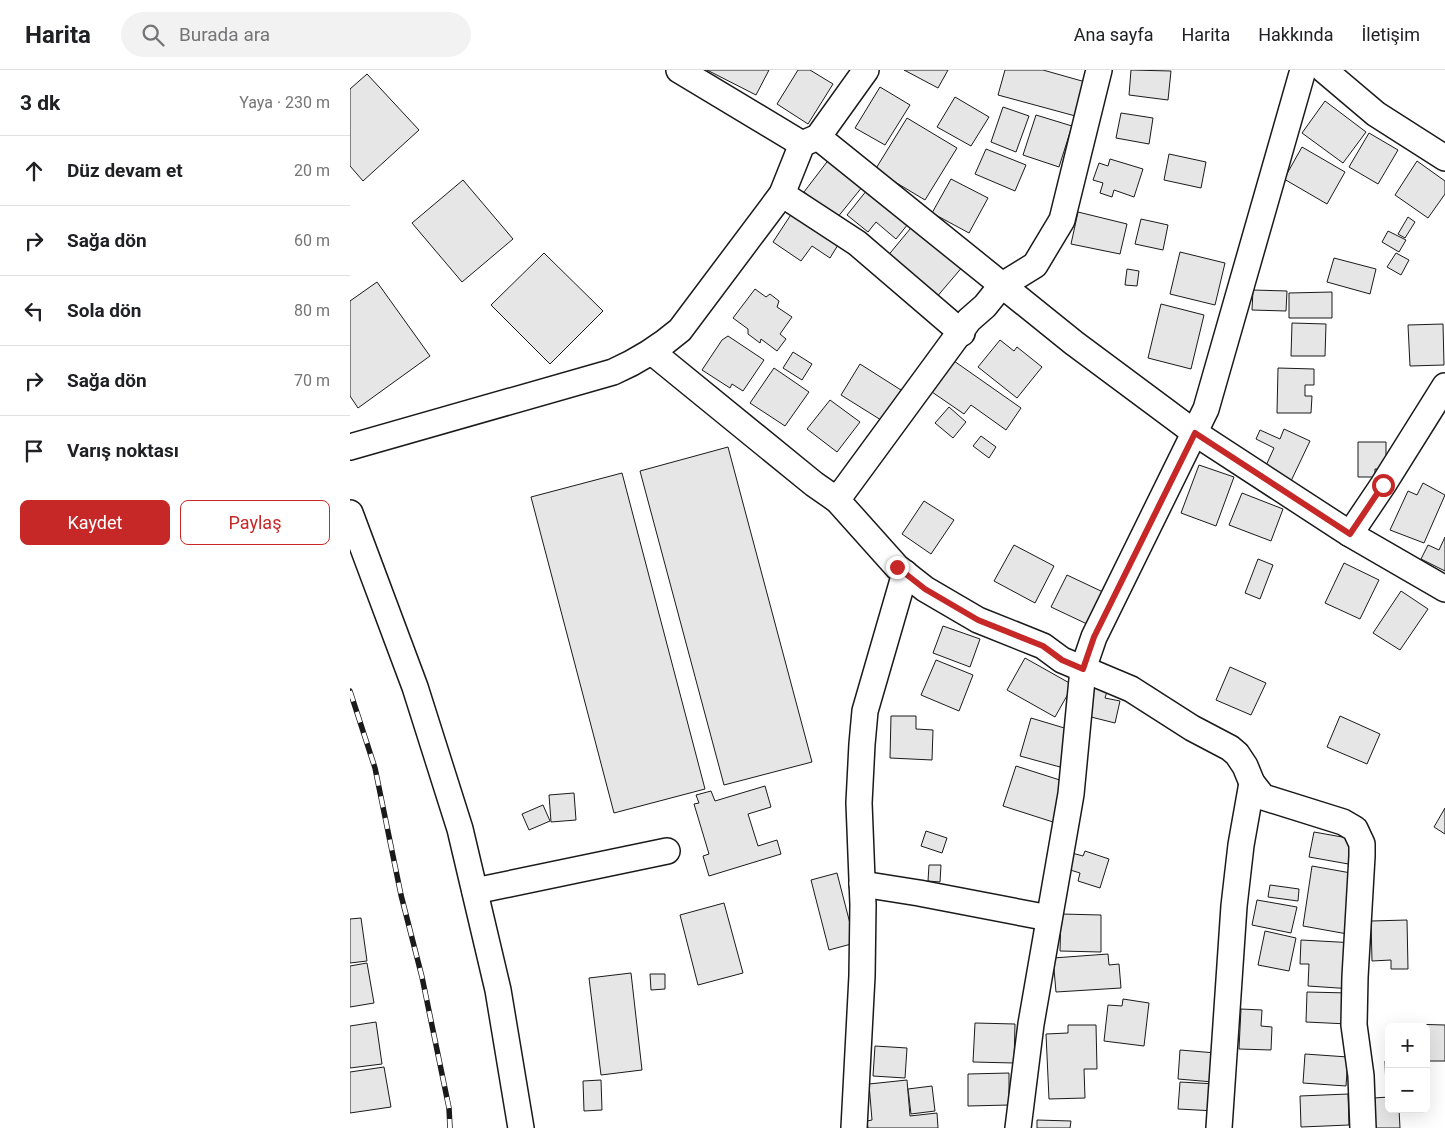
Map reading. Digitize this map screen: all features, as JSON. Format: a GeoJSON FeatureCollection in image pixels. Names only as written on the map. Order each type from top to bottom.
{"type":"FeatureCollection","features":[{"type":"Feature","properties":{"kind":"street"},"geometry":{"type":"LineString","coordinates":[[679,70],[810,140],[1074,343],[1195,433],[1350,534],[1445,589]]}},
{"type":"Feature","properties":{"kind":"street"},"geometry":{"type":"LineString","coordinates":[[350,447],[613,372],[636,362],[652,352],[680,330],[782,194],[810,140],[866,70]]}},
{"type":"Feature","properties":{"kind":"street"},"geometry":{"type":"LineString","coordinates":[[1018,1128],[1031,1024],[1071,794],[1083,669],[1094,637],[1195,433],[1209,400],[1303,70]]}},
{"type":"Feature","properties":{"kind":"street"},"geometry":{"type":"LineString","coordinates":[[1324,70],[1376,114],[1444,153]]}},
{"type":"Feature","properties":{"kind":"street"},"geometry":{"type":"LineString","coordinates":[[837,500],[962,333],[969,320],[1001,286],[1035,265],[1062,220],[1093,71]]}},
{"type":"Feature","properties":{"kind":"street"},"geometry":{"type":"LineString","coordinates":[[782,194],[857,243],[962,333]]}},
{"type":"Feature","properties":{"kind":"street"},"geometry":{"type":"LineString","coordinates":[[652,352],[814,484],[837,500],[897,567],[925,589],[978,620],[1043,646],[1062,660],[1131,689],[1192,728],[1230,748],[1245,766],[1252,783],[1263,797],[1343,822],[1355,829],[1362,844],[1354,978],[1354,1025],[1361,1076],[1363,1128]]}},
{"type":"Feature","properties":{"kind":"street"},"geometry":{"type":"LineString","coordinates":[[1350,534],[1445,386]]}},
{"type":"Feature","properties":{"kind":"street"},"geometry":{"type":"LineString","coordinates":[[350,513],[415,687],[460,829],[498,990],[521,1128]]}},
{"type":"Feature","properties":{"kind":"street"},"geometry":{"type":"LineString","coordinates":[[854,1128],[862,976],[862,884],[859,803],[865,711],[905,573]]}},
{"type":"Feature","properties":{"kind":"street"},"geometry":{"type":"LineString","coordinates":[[1219,1128],[1234,906],[1241,845],[1252,783]]}},
{"type":"Feature","properties":{"kind":"street"},"geometry":{"type":"LineString","coordinates":[[475,891],[667,851]]}},
{"type":"Feature","properties":{"kind":"street"},"geometry":{"type":"LineString","coordinates":[[862,884],[1049,918]]}},
{"type":"Feature","properties":{"kind":"building"},"geometry":{"type":"Polygon","coordinates":[[[707,70],[769,70],[756,95],[707,70]]]}},
{"type":"Feature","properties":{"kind":"building"},"geometry":{"type":"Polygon","coordinates":[[[798,70],[810,70],[833,84],[808,124],[777,104],[798,70]]]}},
{"type":"Feature","properties":{"kind":"building"},"geometry":{"type":"Polygon","coordinates":[[[904,70],[948,70],[938,88],[904,70]]]}},
{"type":"Feature","properties":{"kind":"building"},"geometry":{"type":"Polygon","coordinates":[[[1005,70],[1043,70],[1089,83],[1079,117],[998,95],[1005,70]]]}},
{"type":"Feature","properties":{"kind":"building"},"geometry":{"type":"Polygon","coordinates":[[[1131,70],[1171,71],[1168,100],[1129,95],[1131,70]]]}},
{"type":"Feature","properties":{"kind":"building"},"geometry":{"type":"Polygon","coordinates":[[[367,74],[419,130],[363,181],[350,166],[350,89],[367,74]]]}},
{"type":"Feature","properties":{"kind":"building"},"geometry":{"type":"Polygon","coordinates":[[[880,87],[910,105],[885,145],[855,128],[880,87]]]}},
{"type":"Feature","properties":{"kind":"building"},"geometry":{"type":"Polygon","coordinates":[[[955,97],[989,117],[971,146],[937,127],[955,97]]]}},
{"type":"Feature","properties":{"kind":"building"},"geometry":{"type":"Polygon","coordinates":[[[1325,101],[1366,132],[1343,163],[1302,133],[1325,101]]]}},
{"type":"Feature","properties":{"kind":"building"},"geometry":{"type":"Polygon","coordinates":[[[1003,107],[1029,116],[1016,152],[991,142],[1003,107]]]}},
{"type":"Feature","properties":{"kind":"building"},"geometry":{"type":"Polygon","coordinates":[[[1121,113],[1153,118],[1149,144],[1116,138],[1121,113]]]}},
{"type":"Feature","properties":{"kind":"building"},"geometry":{"type":"Polygon","coordinates":[[[1036,115],[1072,126],[1059,167],[1023,155],[1036,115]]]}},
{"type":"Feature","properties":{"kind":"building"},"geometry":{"type":"Polygon","coordinates":[[[907,118],[957,148],[925,200],[875,170],[907,118]]]}},
{"type":"Feature","properties":{"kind":"building"},"geometry":{"type":"Polygon","coordinates":[[[1369,133],[1398,150],[1378,184],[1349,167],[1369,133]]]}},
{"type":"Feature","properties":{"kind":"building"},"geometry":{"type":"Polygon","coordinates":[[[1302,147],[1345,172],[1327,204],[1284,179],[1302,147]]]}},
{"type":"Feature","properties":{"kind":"building"},"geometry":{"type":"Polygon","coordinates":[[[986,149],[1026,165],[1015,191],[975,174],[986,149]]]}},
{"type":"Feature","properties":{"kind":"building"},"geometry":{"type":"Polygon","coordinates":[[[833,154],[867,181],[837,218],[804,192],[833,154]]]}},
{"type":"Feature","properties":{"kind":"building"},"geometry":{"type":"Polygon","coordinates":[[[1169,154],[1206,162],[1201,188],[1164,180],[1169,154]]]}},
{"type":"Feature","properties":{"kind":"building"},"geometry":{"type":"Polygon","coordinates":[[[1110,159],[1143,169],[1134,197],[1114,190],[1112,197],[1100,193],[1103,183],[1093,180],[1099,163],[1108,166],[1110,159]]]}},
{"type":"Feature","properties":{"kind":"building"},"geometry":{"type":"Polygon","coordinates":[[[1417,161],[1445,181],[1445,194],[1428,218],[1395,195],[1417,161]]]}},
{"type":"Feature","properties":{"kind":"building"},"geometry":{"type":"Polygon","coordinates":[[[951,179],[988,198],[969,233],[932,213],[951,179]]]}},
{"type":"Feature","properties":{"kind":"building"},"geometry":{"type":"Polygon","coordinates":[[[463,180],[513,239],[462,282],[412,223],[463,180]]]}},
{"type":"Feature","properties":{"kind":"building"},"geometry":{"type":"Polygon","coordinates":[[[871,185],[912,219],[896,239],[876,222],[868,232],[847,215],[871,185]]]}},
{"type":"Feature","properties":{"kind":"building"},"geometry":{"type":"Polygon","coordinates":[[[794,210],[841,240],[830,258],[812,246],[801,261],[773,242],[794,210]]]}},
{"type":"Feature","properties":{"kind":"building"},"geometry":{"type":"Polygon","coordinates":[[[1078,212],[1127,224],[1120,254],[1071,244],[1078,212]]]}},
{"type":"Feature","properties":{"kind":"building"},"geometry":{"type":"Polygon","coordinates":[[[1408,217],[1415,222],[1405,238],[1398,234],[1408,217]]]}},
{"type":"Feature","properties":{"kind":"building"},"geometry":{"type":"Polygon","coordinates":[[[1141,219],[1168,225],[1163,250],[1135,244],[1141,219]]]}},
{"type":"Feature","properties":{"kind":"building"},"geometry":{"type":"Polygon","coordinates":[[[915,223],[964,265],[935,299],[886,258],[915,223]]]}},
{"type":"Feature","properties":{"kind":"building"},"geometry":{"type":"Polygon","coordinates":[[[1388,231],[1406,240],[1399,252],[1382,242],[1388,231]]]}},
{"type":"Feature","properties":{"kind":"building"},"geometry":{"type":"Polygon","coordinates":[[[1180,252],[1225,263],[1215,305],[1170,294],[1180,252]]]}},
{"type":"Feature","properties":{"kind":"building"},"geometry":{"type":"Polygon","coordinates":[[[544,253],[603,311],[550,364],[491,305],[544,253]]]}},
{"type":"Feature","properties":{"kind":"building"},"geometry":{"type":"Polygon","coordinates":[[[1396,253],[1409,260],[1401,275],[1387,267],[1396,253]]]}},
{"type":"Feature","properties":{"kind":"building"},"geometry":{"type":"Polygon","coordinates":[[[1334,258],[1376,269],[1370,294],[1327,282],[1334,258]]]}},
{"type":"Feature","properties":{"kind":"building"},"geometry":{"type":"Polygon","coordinates":[[[1127,269],[1139,271],[1137,286],[1125,285],[1127,269]]]}},
{"type":"Feature","properties":{"kind":"building"},"geometry":{"type":"Polygon","coordinates":[[[377,282],[430,356],[358,408],[350,396],[350,301],[377,282]]]}},
{"type":"Feature","properties":{"kind":"building"},"geometry":{"type":"Polygon","coordinates":[[[755,289],[766,297],[770,294],[779,301],[777,307],[792,317],[780,334],[786,339],[777,351],[761,339],[760,343],[748,334],[748,329],[733,318],[755,289]]]}},
{"type":"Feature","properties":{"kind":"building"},"geometry":{"type":"Polygon","coordinates":[[[1253,290],[1287,291],[1286,311],[1252,310],[1253,290]]]}},
{"type":"Feature","properties":{"kind":"building"},"geometry":{"type":"Polygon","coordinates":[[[1332,292],[1332,318],[1289,318],[1289,293],[1332,292]]]}},
{"type":"Feature","properties":{"kind":"building"},"geometry":{"type":"Polygon","coordinates":[[[1161,304],[1204,315],[1191,369],[1148,358],[1161,304]]]}},
{"type":"Feature","properties":{"kind":"building"},"geometry":{"type":"Polygon","coordinates":[[[1292,323],[1326,324],[1325,356],[1291,356],[1292,323]]]}},
{"type":"Feature","properties":{"kind":"building"},"geometry":{"type":"Polygon","coordinates":[[[1443,324],[1444,365],[1410,366],[1408,325],[1443,324]]]}},
{"type":"Feature","properties":{"kind":"building"},"geometry":{"type":"Polygon","coordinates":[[[728,336],[764,360],[743,391],[732,384],[730,388],[702,370],[722,340],[728,336]]]}},
{"type":"Feature","properties":{"kind":"building"},"geometry":{"type":"Polygon","coordinates":[[[1000,340],[1014,351],[1017,347],[1042,367],[1017,398],[978,367],[1000,340]]]}},
{"type":"Feature","properties":{"kind":"building"},"geometry":{"type":"Polygon","coordinates":[[[793,352],[812,364],[802,380],[783,368],[793,352]]]}},
{"type":"Feature","properties":{"kind":"building"},"geometry":{"type":"Polygon","coordinates":[[[954,361],[1021,408],[1006,430],[971,405],[964,414],[932,392],[954,361]]]}},
{"type":"Feature","properties":{"kind":"building"},"geometry":{"type":"Polygon","coordinates":[[[860,364],[901,390],[881,420],[841,395],[860,364]]]}},
{"type":"Feature","properties":{"kind":"building"},"geometry":{"type":"Polygon","coordinates":[[[774,368],[809,392],[785,426],[750,403],[774,368]]]}},
{"type":"Feature","properties":{"kind":"building"},"geometry":{"type":"Polygon","coordinates":[[[1278,368],[1314,369],[1314,385],[1305,385],[1305,396],[1312,396],[1311,413],[1277,413],[1278,368]]]}},
{"type":"Feature","properties":{"kind":"building"},"geometry":{"type":"Polygon","coordinates":[[[830,400],[860,422],[837,452],[807,429],[830,400]]]}},
{"type":"Feature","properties":{"kind":"building"},"geometry":{"type":"Polygon","coordinates":[[[949,407],[966,422],[953,438],[935,423],[949,407]]]}},
{"type":"Feature","properties":{"kind":"building"},"geometry":{"type":"Polygon","coordinates":[[[1284,429],[1310,441],[1291,481],[1264,470],[1274,448],[1256,439],[1260,430],[1280,439],[1284,429]]]}},
{"type":"Feature","properties":{"kind":"building"},"geometry":{"type":"Polygon","coordinates":[[[981,436],[996,447],[989,458],[973,446],[981,436]]]}},
{"type":"Feature","properties":{"kind":"building"},"geometry":{"type":"Polygon","coordinates":[[[1358,442],[1386,442],[1386,469],[1375,469],[1375,477],[1358,477],[1358,442]]]}},
{"type":"Feature","properties":{"kind":"building"},"geometry":{"type":"Polygon","coordinates":[[[728,447],[812,762],[724,785],[640,471],[728,447]]]}},
{"type":"Feature","properties":{"kind":"building"},"geometry":{"type":"Polygon","coordinates":[[[1199,465],[1234,477],[1216,526],[1181,513],[1199,465]]]}},
{"type":"Feature","properties":{"kind":"building"},"geometry":{"type":"Polygon","coordinates":[[[622,473],[705,789],[614,813],[531,497],[622,473]]]}},
{"type":"Feature","properties":{"kind":"building"},"geometry":{"type":"Polygon","coordinates":[[[1423,483],[1445,495],[1424,543],[1390,530],[1408,491],[1417,495],[1423,483]]]}},
{"type":"Feature","properties":{"kind":"building"},"geometry":{"type":"Polygon","coordinates":[[[1242,493],[1283,509],[1271,541],[1229,525],[1242,493]]]}},
{"type":"Feature","properties":{"kind":"building"},"geometry":{"type":"Polygon","coordinates":[[[924,501],[954,520],[931,554],[902,534],[924,501]]]}},
{"type":"Feature","properties":{"kind":"building"},"geometry":{"type":"Polygon","coordinates":[[[1445,537],[1445,571],[1421,559],[1428,545],[1439,550],[1445,537]]]}},
{"type":"Feature","properties":{"kind":"building"},"geometry":{"type":"Polygon","coordinates":[[[1014,545],[1054,566],[1035,603],[994,581],[1014,545]]]}},
{"type":"Feature","properties":{"kind":"building"},"geometry":{"type":"Polygon","coordinates":[[[1258,559],[1273,565],[1260,599],[1245,593],[1258,559]]]}},
{"type":"Feature","properties":{"kind":"building"},"geometry":{"type":"Polygon","coordinates":[[[1344,563],[1379,580],[1360,619],[1325,603],[1344,563]]]}},
{"type":"Feature","properties":{"kind":"building"},"geometry":{"type":"Polygon","coordinates":[[[1067,575],[1103,592],[1087,624],[1051,607],[1067,575]]]}},
{"type":"Feature","properties":{"kind":"building"},"geometry":{"type":"Polygon","coordinates":[[[1401,591],[1428,609],[1400,650],[1373,633],[1401,591]]]}},
{"type":"Feature","properties":{"kind":"building"},"geometry":{"type":"Polygon","coordinates":[[[943,626],[980,639],[970,667],[933,653],[943,626]]]}},
{"type":"Feature","properties":{"kind":"building"},"geometry":{"type":"Polygon","coordinates":[[[1025,658],[1073,685],[1055,717],[1007,690],[1025,658]]]}},
{"type":"Feature","properties":{"kind":"building"},"geometry":{"type":"Polygon","coordinates":[[[936,660],[973,675],[959,711],[921,695],[936,660]]]}},
{"type":"Feature","properties":{"kind":"building"},"geometry":{"type":"Polygon","coordinates":[[[1230,667],[1266,683],[1251,715],[1216,700],[1230,667]]]}},
{"type":"Feature","properties":{"kind":"building"},"geometry":{"type":"Polygon","coordinates":[[[1094,685],[1108,688],[1105,698],[1120,701],[1115,723],[1087,716],[1094,685]]]}},
{"type":"Feature","properties":{"kind":"building"},"geometry":{"type":"Polygon","coordinates":[[[891,716],[916,716],[916,729],[933,730],[932,760],[890,758],[891,716]]]}},
{"type":"Feature","properties":{"kind":"building"},"geometry":{"type":"Polygon","coordinates":[[[1340,716],[1380,734],[1367,764],[1327,747],[1340,716]]]}},
{"type":"Feature","properties":{"kind":"building"},"geometry":{"type":"Polygon","coordinates":[[[1031,718],[1071,730],[1060,767],[1020,756],[1031,718]]]}},
{"type":"Feature","properties":{"kind":"building"},"geometry":{"type":"Polygon","coordinates":[[[1016,766],[1066,782],[1053,822],[1003,806],[1016,766]]]}},
{"type":"Feature","properties":{"kind":"building"},"geometry":{"type":"Polygon","coordinates":[[[765,786],[771,807],[748,814],[758,846],[777,840],[781,854],[709,876],[703,856],[709,854],[694,804],[699,803],[696,795],[711,791],[715,801],[765,786]]]}},
{"type":"Feature","properties":{"kind":"building"},"geometry":{"type":"Polygon","coordinates":[[[574,793],[576,820],[551,822],[549,795],[574,793]]]}},
{"type":"Feature","properties":{"kind":"building"},"geometry":{"type":"Polygon","coordinates":[[[543,805],[550,821],[529,830],[522,814],[543,805]]]}},
{"type":"Feature","properties":{"kind":"building"},"geometry":{"type":"Polygon","coordinates":[[[1445,808],[1445,834],[1434,827],[1445,808]]]}},
{"type":"Feature","properties":{"kind":"building"},"geometry":{"type":"Polygon","coordinates":[[[926,831],[947,838],[942,853],[921,846],[926,831]]]}},
{"type":"Feature","properties":{"kind":"building"},"geometry":{"type":"Polygon","coordinates":[[[1314,832],[1359,840],[1354,865],[1309,857],[1314,832]]]}},
{"type":"Feature","properties":{"kind":"building"},"geometry":{"type":"Polygon","coordinates":[[[1085,851],[1109,859],[1100,888],[1078,881],[1080,873],[1067,869],[1072,853],[1083,856],[1085,851]]]}},
{"type":"Feature","properties":{"kind":"building"},"geometry":{"type":"Polygon","coordinates":[[[929,865],[941,865],[940,882],[928,881],[929,865]]]}},
{"type":"Feature","properties":{"kind":"building"},"geometry":{"type":"Polygon","coordinates":[[[1312,866],[1351,873],[1347,898],[1359,900],[1353,935],[1303,926],[1312,866]]]}},
{"type":"Feature","properties":{"kind":"building"},"geometry":{"type":"Polygon","coordinates":[[[837,873],[855,943],[829,950],[811,880],[837,873]]]}},
{"type":"Feature","properties":{"kind":"building"},"geometry":{"type":"Polygon","coordinates":[[[1270,885],[1299,889],[1298,901],[1268,897],[1270,885]]]}},
{"type":"Feature","properties":{"kind":"building"},"geometry":{"type":"Polygon","coordinates":[[[1257,900],[1297,907],[1291,933],[1252,925],[1257,900]]]}},
{"type":"Feature","properties":{"kind":"building"},"geometry":{"type":"Polygon","coordinates":[[[724,903],[743,973],[698,985],[680,915],[724,903]]]}},
{"type":"Feature","properties":{"kind":"building"},"geometry":{"type":"Polygon","coordinates":[[[1061,914],[1101,915],[1101,952],[1060,951],[1061,914]]]}},
{"type":"Feature","properties":{"kind":"building"},"geometry":{"type":"Polygon","coordinates":[[[361,918],[367,961],[350,963],[350,919],[361,918]]]}},
{"type":"Feature","properties":{"kind":"building"},"geometry":{"type":"Polygon","coordinates":[[[1407,920],[1408,969],[1391,969],[1391,960],[1372,961],[1371,921],[1407,920]]]}},
{"type":"Feature","properties":{"kind":"building"},"geometry":{"type":"Polygon","coordinates":[[[1265,931],[1296,938],[1289,971],[1258,965],[1265,931]]]}},
{"type":"Feature","properties":{"kind":"building"},"geometry":{"type":"Polygon","coordinates":[[[1301,940],[1356,943],[1353,989],[1308,986],[1309,964],[1300,964],[1301,940]]]}},
{"type":"Feature","properties":{"kind":"building"},"geometry":{"type":"Polygon","coordinates":[[[1108,954],[1109,965],[1119,964],[1121,988],[1056,992],[1053,958],[1108,954]]]}},
{"type":"Feature","properties":{"kind":"building"},"geometry":{"type":"Polygon","coordinates":[[[367,963],[374,1003],[350,1007],[350,966],[367,963]]]}},
{"type":"Feature","properties":{"kind":"building"},"geometry":{"type":"Polygon","coordinates":[[[631,973],[642,1070],[601,1075],[589,978],[631,973]]]}},
{"type":"Feature","properties":{"kind":"building"},"geometry":{"type":"Polygon","coordinates":[[[650,974],[665,974],[665,989],[651,990],[650,974]]]}},
{"type":"Feature","properties":{"kind":"building"},"geometry":{"type":"Polygon","coordinates":[[[1307,992],[1349,993],[1348,1024],[1306,1022],[1307,992]]]}},
{"type":"Feature","properties":{"kind":"building"},"geometry":{"type":"Polygon","coordinates":[[[1123,999],[1149,1003],[1144,1046],[1104,1041],[1108,1005],[1122,1006],[1123,999]]]}},
{"type":"Feature","properties":{"kind":"building"},"geometry":{"type":"Polygon","coordinates":[[[1241,1009],[1262,1010],[1261,1026],[1272,1027],[1271,1050],[1239,1049],[1241,1009]]]}},
{"type":"Feature","properties":{"kind":"building"},"geometry":{"type":"Polygon","coordinates":[[[376,1022],[382,1064],[350,1068],[350,1026],[376,1022]]]}},
{"type":"Feature","properties":{"kind":"building"},"geometry":{"type":"Polygon","coordinates":[[[975,1023],[1015,1024],[1014,1063],[973,1062],[975,1023]]]}},
{"type":"Feature","properties":{"kind":"building"},"geometry":{"type":"Polygon","coordinates":[[[1068,1025],[1096,1025],[1097,1069],[1084,1069],[1085,1098],[1049,1099],[1046,1034],[1068,1033],[1068,1025]]]}},
{"type":"Feature","properties":{"kind":"building"},"geometry":{"type":"Polygon","coordinates":[[[1430,1025],[1445,1025],[1445,1061],[1430,1061],[1430,1025]]]}},
{"type":"Feature","properties":{"kind":"building"},"geometry":{"type":"Polygon","coordinates":[[[875,1046],[907,1048],[905,1078],[873,1076],[875,1046]]]}},
{"type":"Feature","properties":{"kind":"building"},"geometry":{"type":"Polygon","coordinates":[[[1180,1050],[1216,1053],[1213,1082],[1178,1079],[1180,1050]]]}},
{"type":"Feature","properties":{"kind":"building"},"geometry":{"type":"Polygon","coordinates":[[[1305,1054],[1348,1057],[1346,1086],[1303,1083],[1305,1054]]]}},
{"type":"Feature","properties":{"kind":"building"},"geometry":{"type":"Polygon","coordinates":[[[384,1067],[391,1107],[350,1113],[350,1072],[384,1067]]]}},
{"type":"Feature","properties":{"kind":"building"},"geometry":{"type":"Polygon","coordinates":[[[1009,1073],[1009,1105],[968,1106],[968,1074],[1009,1073]]]}},
{"type":"Feature","properties":{"kind":"building"},"geometry":{"type":"Polygon","coordinates":[[[601,1080],[602,1110],[584,1111],[583,1081],[601,1080]]]}},
{"type":"Feature","properties":{"kind":"building"},"geometry":{"type":"Polygon","coordinates":[[[907,1080],[910,1116],[937,1113],[938,1128],[868,1128],[867,1121],[872,1120],[869,1084],[907,1080]]]}},
{"type":"Feature","properties":{"kind":"building"},"geometry":{"type":"Polygon","coordinates":[[[1180,1082],[1216,1084],[1215,1111],[1178,1109],[1180,1082]]]}},
{"type":"Feature","properties":{"kind":"building"},"geometry":{"type":"Polygon","coordinates":[[[932,1086],[935,1111],[911,1114],[908,1089],[932,1086]]]}},
{"type":"Feature","properties":{"kind":"building"},"geometry":{"type":"Polygon","coordinates":[[[1348,1094],[1349,1125],[1301,1127],[1300,1096],[1348,1094]]]}},
{"type":"Feature","properties":{"kind":"building"},"geometry":{"type":"Polygon","coordinates":[[[1385,1097],[1385,1113],[1399,1113],[1400,1128],[1374,1128],[1373,1098],[1385,1097]]]}},
{"type":"Feature","properties":{"kind":"building"},"geometry":{"type":"Polygon","coordinates":[[[1037,1120],[1071,1121],[1070,1128],[1037,1128],[1037,1120]]]}},
{"type":"Feature","properties":{"kind":"railway"},"geometry":{"type":"LineString","coordinates":[[350,691],[375,768],[401,895],[422,977],[449,1108],[450,1128]]}},
{"type":"Feature","properties":{"kind":"route"},"geometry":{"type":"LineString","coordinates":[[897,567],[925,589],[978,620],[1043,646],[1062,660],[1083,669],[1094,637],[1195,433],[1350,534],[1383,485]]}}]}
